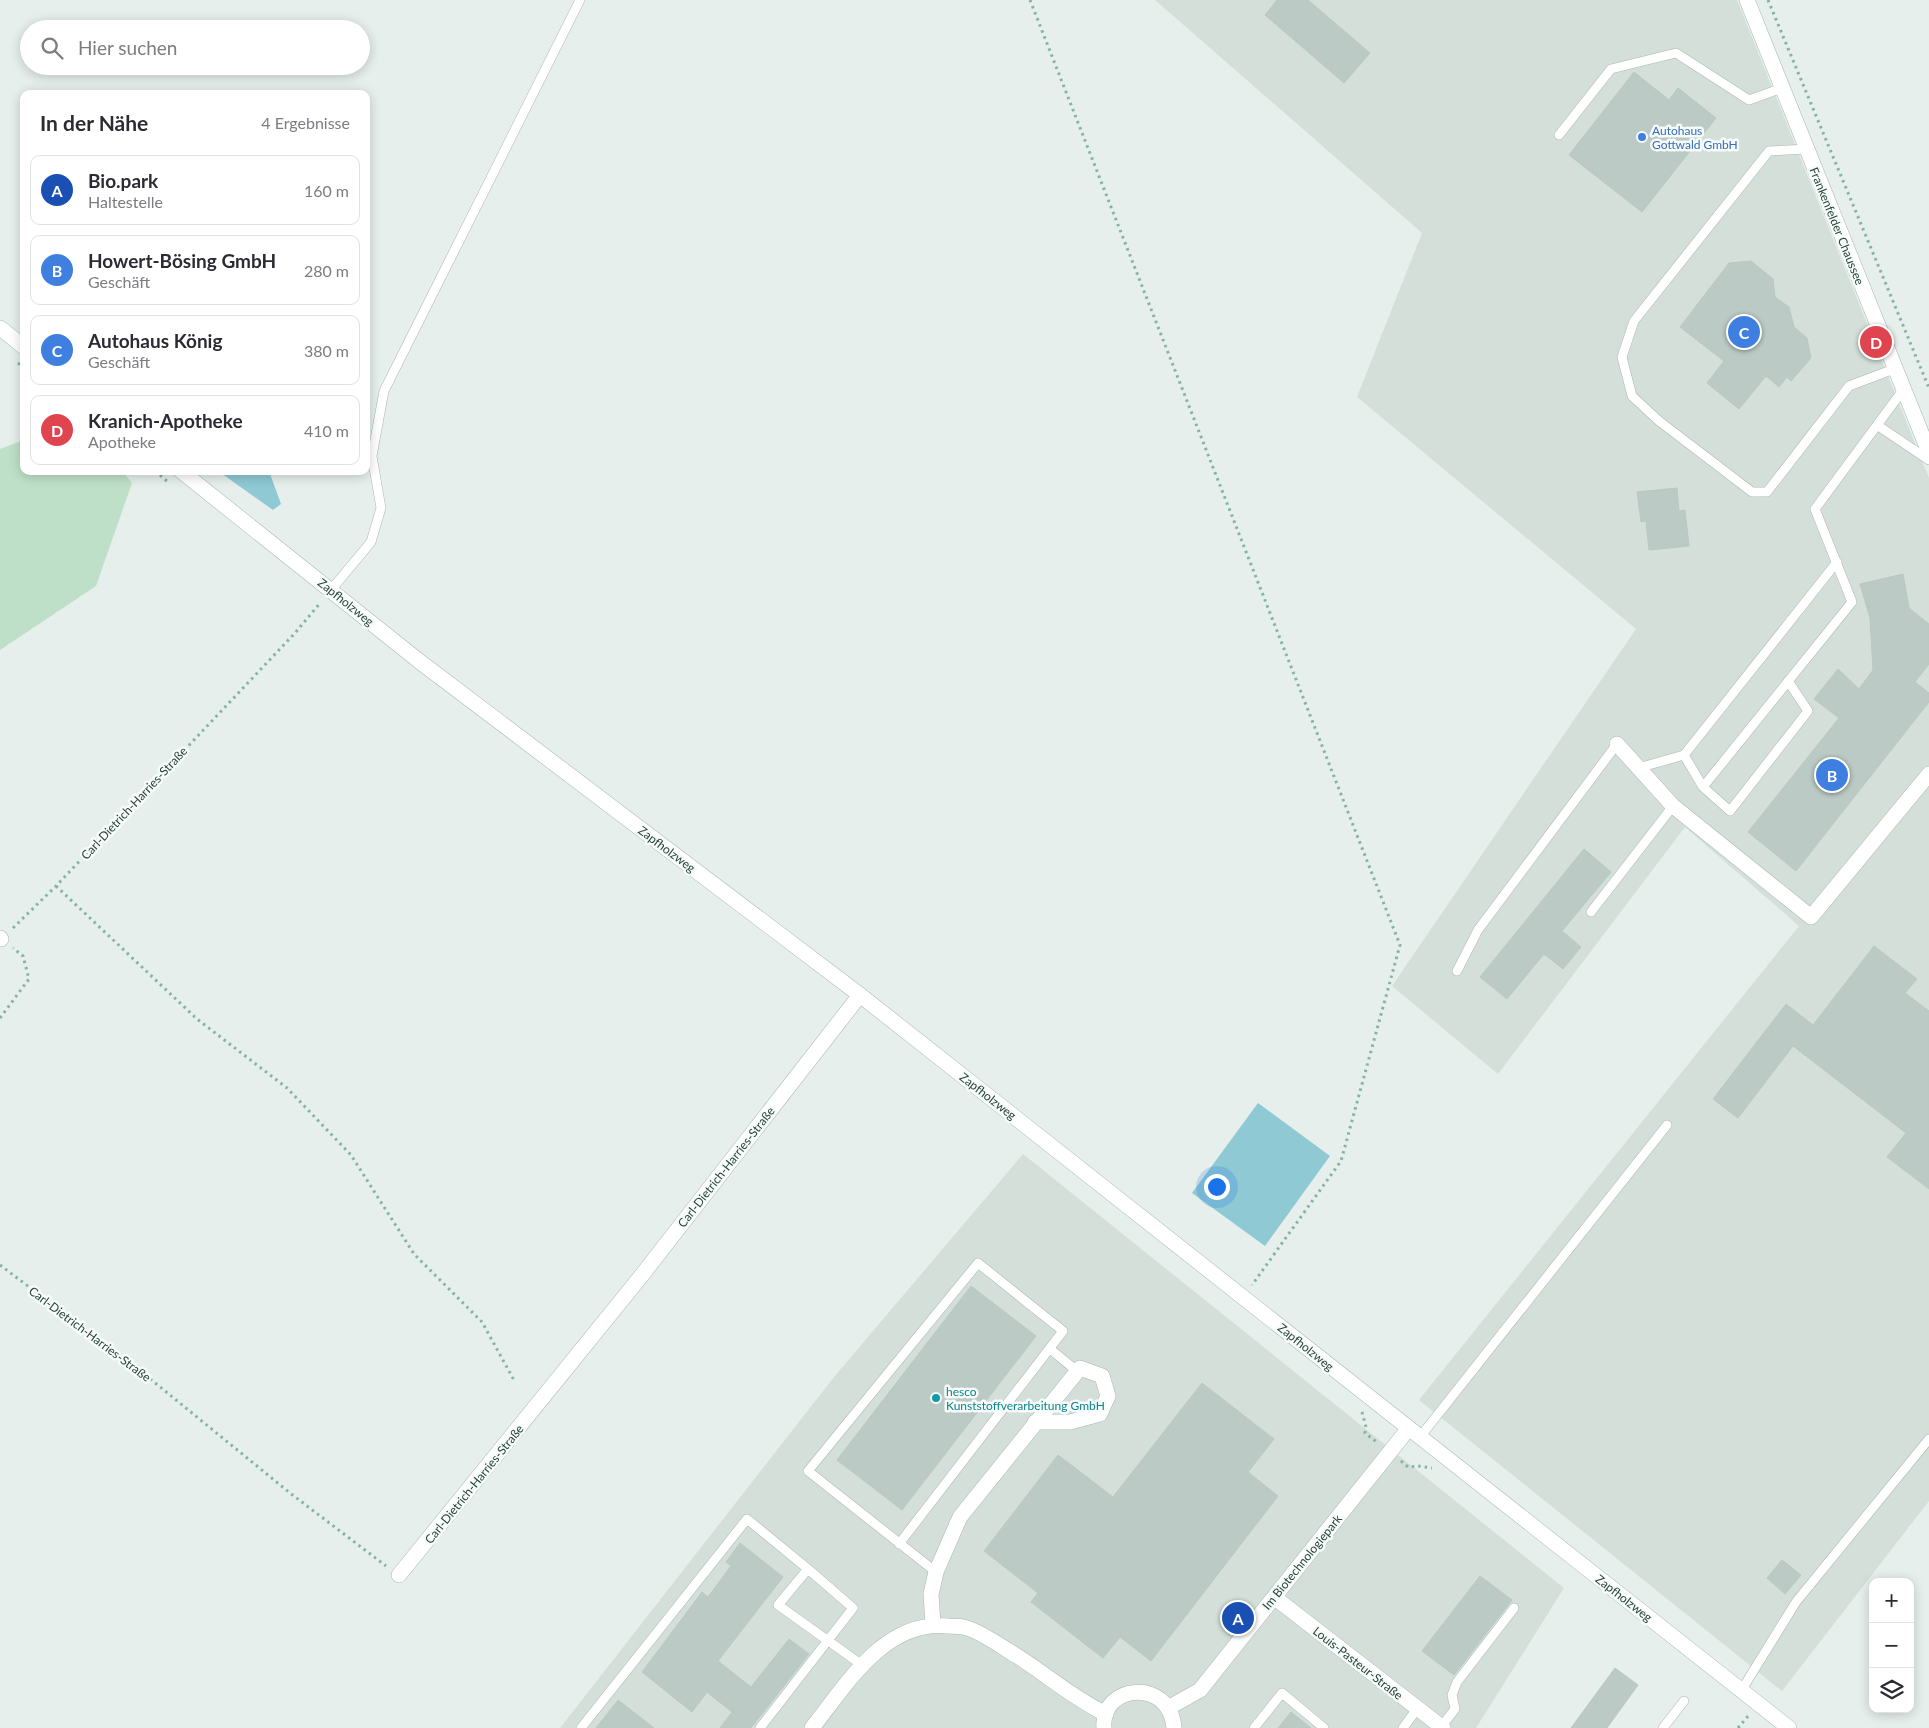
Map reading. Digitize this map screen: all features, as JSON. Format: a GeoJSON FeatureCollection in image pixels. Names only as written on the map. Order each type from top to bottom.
{"type":"FeatureCollection","features":[{"type":"Feature","properties":{"kind":"street","name":"Frankenfelder Chaussee"},"geometry":{"type":"LineString","coordinates":[[1747,0],[1929,452]]}},
{"type":"Feature","properties":{"kind":"street"},"geometry":{"type":"LineString","coordinates":[[0,328],[20,344]]}},
{"type":"Feature","properties":{"kind":"street","name":"Zapfholzweg"},"geometry":{"type":"LineString","coordinates":[[186,475],[435,673],[860,995],[1789,1728]]}},
{"type":"Feature","properties":{"kind":"street"},"geometry":{"type":"LineString","coordinates":[[1617,744],[1673,806],[1812,917],[1929,774]]}},
{"type":"Feature","properties":{"kind":"street","name":"Carl-Dietrich-Harries-Straße"},"geometry":{"type":"LineString","coordinates":[[399,1575],[630,1291],[860,995]]}},
{"type":"Feature","properties":{"kind":"street"},"geometry":{"type":"LineString","coordinates":[[934,1624],[932,1594],[936,1572],[960,1517],[1036,1422],[1078,1370],[1102,1376],[1108,1396],[1100,1414],[1070,1422],[1036,1422]]}},
{"type":"Feature","properties":{"kind":"street","name":"Im Biotechnologiepark"},"geometry":{"type":"LineString","coordinates":[[1168,1708],[1200,1690],[1274,1597],[1414,1433]]}},
{"type":"Feature","properties":{"kind":"street","name":"Louis-Pasteur-Straße"},"geometry":{"type":"LineString","coordinates":[[1274,1597],[1442,1727]]}},
{"type":"Feature","properties":{"kind":"street"},"geometry":{"type":"LineString","coordinates":[[812,1728],[862,1665],[887,1643],[916,1628],[934,1624],[967,1628],[1017,1656],[1105,1721],[1120,1697],[1130,1693],[1152,1694],[1168,1708],[1174,1728]]}},
{"type":"Feature","properties":{"kind":"lane"},"geometry":{"type":"LineString","coordinates":[[370,454],[384,391],[580,0]]}},
{"type":"Feature","properties":{"kind":"lane"},"geometry":{"type":"LineString","coordinates":[[1560,135],[1611,68],[1676,53],[1749,100],[1782,88]]}},
{"type":"Feature","properties":{"kind":"lane"},"geometry":{"type":"LineString","coordinates":[[1806,149],[1770,151],[1634,321],[1622,357],[1632,396],[1659,422],[1752,492],[1767,492],[1849,386],[1894,369]]}},
{"type":"Feature","properties":{"kind":"lane"},"geometry":{"type":"LineString","coordinates":[[1703,787],[1852,602],[1815,509],[1903,390]]}},
{"type":"Feature","properties":{"kind":"lane"},"geometry":{"type":"LineString","coordinates":[[1877,425],[1929,460]]}},
{"type":"Feature","properties":{"kind":"lane"},"geometry":{"type":"LineString","coordinates":[[331,590],[370,542],[381,508],[370,462]]}},
{"type":"Feature","properties":{"kind":"lane"},"geometry":{"type":"LineString","coordinates":[[1638,768],[1684,755],[1837,562]]}},
{"type":"Feature","properties":{"kind":"lane"},"geometry":{"type":"LineString","coordinates":[[1684,755],[1703,787],[1730,811],[1808,711],[1788,681]]}},
{"type":"Feature","properties":{"kind":"lane"},"geometry":{"type":"LineString","coordinates":[[1457,971],[1478,930],[1617,744]]}},
{"type":"Feature","properties":{"kind":"lane"},"geometry":{"type":"LineString","coordinates":[[1591,912],[1673,806]]}},
{"type":"Feature","properties":{"kind":"lane"},"geometry":{"type":"LineString","coordinates":[[1414,1433],[1667,1125]]}},
{"type":"Feature","properties":{"kind":"lane"},"geometry":{"type":"LineString","coordinates":[[899,1544],[1063,1331],[978,1263],[808,1472],[899,1544],[936,1572]]}},
{"type":"Feature","properties":{"kind":"lane"},"geometry":{"type":"LineString","coordinates":[[1050,1349],[1078,1370]]}},
{"type":"Feature","properties":{"kind":"lane"},"geometry":{"type":"LineString","coordinates":[[1741,1690],[1796,1602],[1929,1439]]}},
{"type":"Feature","properties":{"kind":"lane"},"geometry":{"type":"LineString","coordinates":[[581,1728],[747,1518],[853,1608],[760,1728]]}},
{"type":"Feature","properties":{"kind":"lane"},"geometry":{"type":"LineString","coordinates":[[808,1569],[778,1605],[862,1665]]}},
{"type":"Feature","properties":{"kind":"lane"},"geometry":{"type":"LineString","coordinates":[[1442,1727],[1456,1709],[1452,1695],[1457,1682],[1514,1608]]}},
{"type":"Feature","properties":{"kind":"lane"},"geometry":{"type":"LineString","coordinates":[[1254,1728],[1282,1694],[1324,1728]]}},
{"type":"Feature","properties":{"kind":"lane"},"geometry":{"type":"LineString","coordinates":[[1663,1728],[1684,1701]]}},
{"type":"Feature","properties":{"kind":"lane"},"geometry":{"type":"LineString","coordinates":[[1403,1728],[1417,1709]]}},
{"type":"Feature","properties":{"kind":"path"},"geometry":{"type":"LineString","coordinates":[[1030,0],[1400,945],[1341,1161],[1243,1297]]}},
{"type":"Feature","properties":{"kind":"path"},"geometry":{"type":"LineString","coordinates":[[1768,0],[1929,388]]}},
{"type":"Feature","properties":{"kind":"path","name":"Carl-Dietrich-Harries-Straße"},"geometry":{"type":"LineString","coordinates":[[0,1018],[29,979],[24,956],[1,939],[56,886],[294,633],[331,590]]}},
{"type":"Feature","properties":{"kind":"path"},"geometry":{"type":"LineString","coordinates":[[56,886],[197,1019],[287,1088],[351,1155],[414,1254],[482,1322],[515,1382]]}},
{"type":"Feature","properties":{"kind":"path","name":"Carl-Dietrich-Harries-Straße"},"geometry":{"type":"LineString","coordinates":[[0,1265],[143,1374],[290,1494],[399,1575]]}},
{"type":"Feature","properties":{"kind":"path"},"geometry":{"type":"LineString","coordinates":[[1738,1728],[1749,1715]]}},
{"type":"Feature","properties":{"kind":"shaded area"},"geometry":{"type":"Polygon","coordinates":[[[1155,0],[1737,0],[1929,478],[1929,1501],[1782,1691],[1419,1400],[1799,926],[1685,827],[1498,1074],[1392,986],[1636,629],[1357,397],[1422,233],[1155,0]]]}},
{"type":"Feature","properties":{"kind":"shaded area"},"geometry":{"type":"Polygon","coordinates":[[[1023,1154],[1564,1588],[1476,1728],[560,1728],[834,1377],[1023,1154]]]}},
{"type":"Feature","properties":{"kind":"green space"},"geometry":{"type":"Polygon","coordinates":[[[20,442],[20,475],[125,475],[132,483],[96,586],[0,650],[0,449],[20,442]]]}},
{"type":"Feature","properties":{"kind":"water"},"geometry":{"type":"Polygon","coordinates":[[[224,475],[270,475],[281,504],[273,510],[224,475]]]}},
{"type":"Feature","properties":{"kind":"water"},"geometry":{"type":"Polygon","coordinates":[[[1258,1103],[1330,1156],[1265,1246],[1192,1193],[1258,1103]]]}},
{"type":"Feature","properties":{"kind":"building"},"geometry":{"type":"Polygon","coordinates":[[[1277,0],[1308,0],[1370,53],[1344,83],[1265,15],[1277,0]]]}},
{"type":"Feature","properties":{"kind":"building","name":"Autohaus Gottwald GmbH"},"geometry":{"type":"Polygon","coordinates":[[[1634,72],[1669,100],[1678,88],[1716,118],[1642,212],[1569,155],[1634,72]]]}},
{"type":"Feature","properties":{"kind":"building"},"geometry":{"type":"Polygon","coordinates":[[[1751,261],[1773,279],[1775,297],[1789,307],[1794,327],[1807,338],[1811,358],[1791,381],[1787,377],[1779,387],[1766,376],[1739,409],[1707,383],[1724,361],[1680,327],[1729,263],[1751,261]]]}},
{"type":"Feature","properties":{"kind":"building"},"geometry":{"type":"Polygon","coordinates":[[[1677,488],[1679,511],[1685,510],[1689,546],[1649,550],[1646,521],[1641,522],[1637,492],[1677,488]]]}},
{"type":"Feature","properties":{"kind":"building"},"geometry":{"type":"Polygon","coordinates":[[[1903,574],[1909,608],[1929,624],[1929,664],[1915,682],[1929,693],[1929,702],[1796,871],[1748,832],[1839,718],[1814,699],[1838,669],[1859,689],[1873,670],[1870,618],[1860,584],[1903,574]]]}},
{"type":"Feature","properties":{"kind":"building"},"geometry":{"type":"Polygon","coordinates":[[[1584,849],[1611,872],[1562,931],[1581,947],[1563,969],[1544,954],[1507,999],[1480,977],[1584,849]]]}},
{"type":"Feature","properties":{"kind":"building"},"geometry":{"type":"Polygon","coordinates":[[[1874,946],[1917,979],[1905,993],[1929,1011],[1929,1189],[1887,1157],[1906,1133],[1793,1046],[1738,1118],[1713,1099],[1786,1004],[1813,1025],[1874,946]]]}},
{"type":"Feature","properties":{"kind":"building","name":"hesco Kunststoffverarbeitung GmbH"},"geometry":{"type":"Polygon","coordinates":[[[971,1286],[1036,1336],[902,1510],[837,1460],[971,1286]]]}},
{"type":"Feature","properties":{"kind":"building"},"geometry":{"type":"Polygon","coordinates":[[[1202,1383],[1274,1439],[1248,1472],[1278,1496],[1151,1661],[1120,1637],[1103,1658],[1031,1602],[1038,1593],[984,1551],[1058,1455],[1113,1497],[1202,1383]]]}},
{"type":"Feature","properties":{"kind":"building"},"geometry":{"type":"Polygon","coordinates":[[[740,1543],[783,1577],[718,1661],[751,1687],[789,1639],[809,1654],[751,1728],[720,1728],[732,1712],[707,1692],[692,1712],[642,1672],[702,1592],[708,1597],[731,1566],[726,1562],[740,1543]]]}},
{"type":"Feature","properties":{"kind":"building"},"geometry":{"type":"Polygon","coordinates":[[[1782,1560],[1801,1575],[1785,1594],[1767,1578],[1782,1560]]]}},
{"type":"Feature","properties":{"kind":"building"},"geometry":{"type":"Polygon","coordinates":[[[1480,1576],[1512,1600],[1454,1675],[1422,1651],[1480,1576]]]}},
{"type":"Feature","properties":{"kind":"building"},"geometry":{"type":"Polygon","coordinates":[[[1615,1668],[1638,1685],[1607,1728],[1571,1728],[1615,1668]]]}},
{"type":"Feature","properties":{"kind":"building"},"geometry":{"type":"Polygon","coordinates":[[[618,1700],[654,1728],[596,1728],[618,1700]]]}},
{"type":"Feature","properties":{"kind":"building"},"geometry":{"type":"Polygon","coordinates":[[[1291,1712],[1311,1728],[1278,1728],[1291,1712]]]}},
{"type":"Feature","properties":{"kind":"place","name":"Autohaus Gottwald GmbH"},"geometry":{"type":"Point","coordinates":[1642,137]}},
{"type":"Feature","properties":{"kind":"place","name":"Autohaus König"},"geometry":{"type":"Point","coordinates":[1744,332]}},
{"type":"Feature","properties":{"kind":"place","name":"Kranich-Apotheke"},"geometry":{"type":"Point","coordinates":[1876,342]}},
{"type":"Feature","properties":{"kind":"place","name":"Howert-Bösing GmbH"},"geometry":{"type":"Point","coordinates":[1832,775]}},
{"type":"Feature","properties":{"kind":"place","name":"hesco Kunststoffverarbeitung GmbH"},"geometry":{"type":"Point","coordinates":[936,1398]}},
{"type":"Feature","properties":{"kind":"place","name":"Bio.park"},"geometry":{"type":"Point","coordinates":[1238,1618]}}]}
